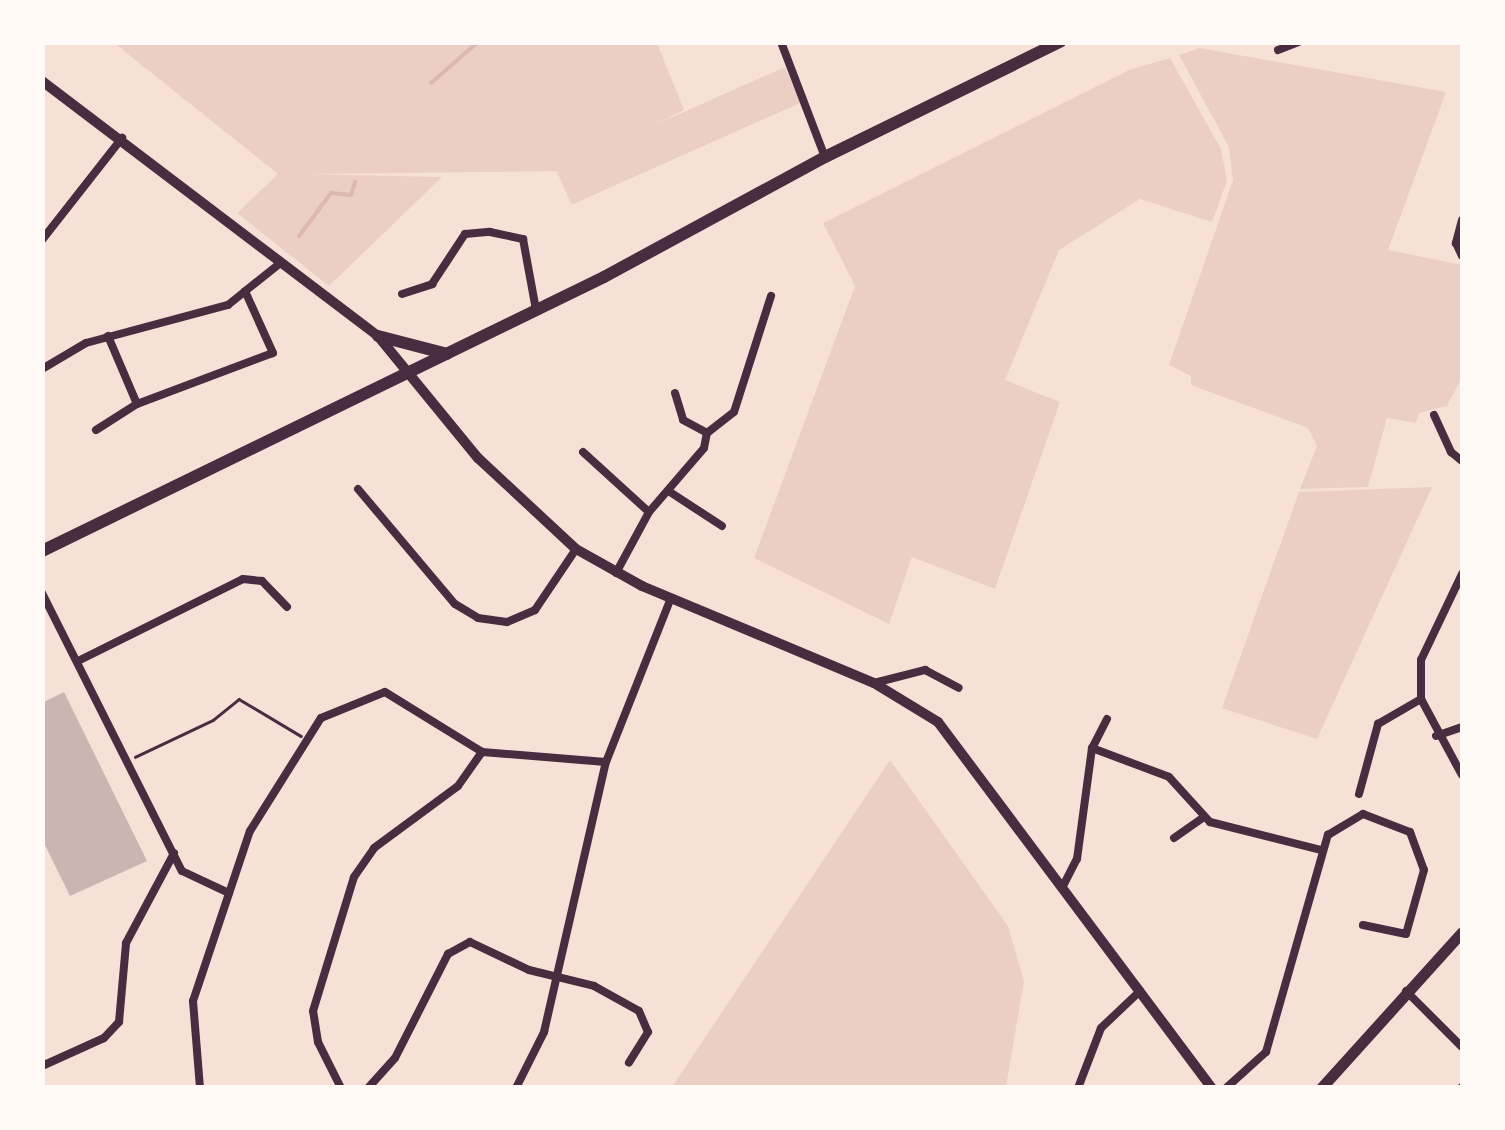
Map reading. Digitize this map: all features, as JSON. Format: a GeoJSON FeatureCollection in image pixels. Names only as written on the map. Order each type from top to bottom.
{"type":"FeatureCollection","features":[{"type":"Feature","properties":{"kind":"main road"},"geometry":{"type":"LineString","coordinates":[[42,551],[536,310],[826,157],[1060,42]]}},
{"type":"Feature","properties":{"kind":"main road"},"geometry":{"type":"LineString","coordinates":[[378,336],[447,354]]}},
{"type":"Feature","properties":{"kind":"main road"},"geometry":{"type":"LineString","coordinates":[[1321,1088],[1462,932]]}},
{"type":"Feature","properties":{"kind":"street"},"geometry":{"type":"LineString","coordinates":[[782,42],[826,157]]}},
{"type":"Feature","properties":{"kind":"street"},"geometry":{"type":"LineString","coordinates":[[1278,50],[1299,42]]}},
{"type":"Feature","properties":{"kind":"street"},"geometry":{"type":"LineString","coordinates":[[42,81],[122,138],[278,264],[378,336],[478,458],[576,548],[616,574],[874,683],[938,722],[1212,1088]]}},
{"type":"Feature","properties":{"kind":"street"},"geometry":{"type":"LineString","coordinates":[[42,240],[122,138]]}},
{"type":"Feature","properties":{"kind":"street"},"geometry":{"type":"LineString","coordinates":[[1462,220],[1456,243],[1462,256]]}},
{"type":"Feature","properties":{"kind":"street"},"geometry":{"type":"LineString","coordinates":[[402,294],[432,284],[465,234],[490,232],[523,239],[536,310]]}},
{"type":"Feature","properties":{"kind":"street"},"geometry":{"type":"LineString","coordinates":[[42,368],[108,336],[228,305],[278,264]]}},
{"type":"Feature","properties":{"kind":"street"},"geometry":{"type":"LineString","coordinates":[[96,430],[137,404],[273,353],[245,291]]}},
{"type":"Feature","properties":{"kind":"street"},"geometry":{"type":"LineString","coordinates":[[616,574],[649,512],[704,448],[707,434],[734,412],[770,296]]}},
{"type":"Feature","properties":{"kind":"street"},"geometry":{"type":"LineString","coordinates":[[108,336],[137,404]]}},
{"type":"Feature","properties":{"kind":"street"},"geometry":{"type":"LineString","coordinates":[[675,393],[684,420],[707,434]]}},
{"type":"Feature","properties":{"kind":"street"},"geometry":{"type":"LineString","coordinates":[[1434,414],[1451,452],[1462,460]]}},
{"type":"Feature","properties":{"kind":"street"},"geometry":{"type":"LineString","coordinates":[[583,452],[649,512]]}},
{"type":"Feature","properties":{"kind":"street"},"geometry":{"type":"LineString","coordinates":[[358,489],[455,604],[478,618],[507,622],[536,610],[576,548]]}},
{"type":"Feature","properties":{"kind":"street"},"geometry":{"type":"LineString","coordinates":[[670,492],[722,526]]}},
{"type":"Feature","properties":{"kind":"street"},"geometry":{"type":"LineString","coordinates":[[1462,574],[1421,660],[1421,699],[1436,736],[1462,776]]}},
{"type":"Feature","properties":{"kind":"street"},"geometry":{"type":"LineString","coordinates":[[78,661],[244,580],[262,581],[286,607]]}},
{"type":"Feature","properties":{"kind":"street"},"geometry":{"type":"LineString","coordinates":[[42,594],[174,853],[196,883],[229,893]]}},
{"type":"Feature","properties":{"kind":"street"},"geometry":{"type":"LineString","coordinates":[[516,1088],[544,1032],[606,762],[671,598]]}},
{"type":"Feature","properties":{"kind":"street"},"geometry":{"type":"LineString","coordinates":[[874,683],[925,670],[960,688]]}},
{"type":"Feature","properties":{"kind":"street"},"geometry":{"type":"LineString","coordinates":[[200,1088],[192,1001],[250,830],[305,738],[332,710],[380,692],[482,752],[606,762]]}},
{"type":"Feature","properties":{"kind":"street"},"geometry":{"type":"LineString","coordinates":[[1359,794],[1378,724],[1421,699]]}},
{"type":"Feature","properties":{"kind":"street"},"geometry":{"type":"LineString","coordinates":[[1062,888],[1077,859],[1092,748],[1107,719]]}},
{"type":"Feature","properties":{"kind":"street"},"geometry":{"type":"LineString","coordinates":[[1436,736],[1462,727]]}},
{"type":"Feature","properties":{"kind":"street"},"geometry":{"type":"LineString","coordinates":[[1092,748],[1170,777],[1207,819],[1320,850]]}},
{"type":"Feature","properties":{"kind":"street"},"geometry":{"type":"LineString","coordinates":[[341,1088],[318,1042],[313,1011],[354,877],[374,848],[458,786],[482,752]]}},
{"type":"Feature","properties":{"kind":"street"},"geometry":{"type":"LineString","coordinates":[[1226,1088],[1266,1052],[1320,850],[1328,835],[1363,814],[1416,838],[1424,870],[1406,934],[1363,924]]}},
{"type":"Feature","properties":{"kind":"street"},"geometry":{"type":"LineString","coordinates":[[1174,838],[1207,819]]}},
{"type":"Feature","properties":{"kind":"street"},"geometry":{"type":"LineString","coordinates":[[42,1066],[104,1038],[119,1022],[126,943],[174,853]]}},
{"type":"Feature","properties":{"kind":"street"},"geometry":{"type":"LineString","coordinates":[[368,1088],[395,1058],[454,947],[475,942],[557,978],[594,986],[645,1016],[648,1032],[629,1063]]}},
{"type":"Feature","properties":{"kind":"street"},"geometry":{"type":"LineString","coordinates":[[1078,1088],[1101,1028],[1140,991]]}},
{"type":"Feature","properties":{"kind":"street"},"geometry":{"type":"LineString","coordinates":[[1406,991],[1462,1047]]}},
{"type":"Feature","properties":{"kind":"path"},"geometry":{"type":"LineString","coordinates":[[129,759],[213,720],[239,699],[305,738]]}},
{"type":"Feature","properties":{"kind":"shaded area"},"geometry":{"type":"Polygon","coordinates":[[[114,43],[657,43],[684,110],[565,171],[306,174],[442,177],[329,286],[237,213],[278,174],[114,43]]]}},
{"type":"Feature","properties":{"kind":"shaded area"},"geometry":{"type":"Polygon","coordinates":[[[1200,48],[1446,92],[1388,250],[1462,265],[1462,377],[1447,406],[1419,413],[1416,423],[1387,418],[1368,487],[1300,489],[1317,446],[1308,428],[1191,385],[1191,376],[1169,365],[1233,180],[1229,147],[1179,55],[1200,48]]]}},
{"type":"Feature","properties":{"kind":"shaded area"},"geometry":{"type":"Polygon","coordinates":[[[1170,58],[1221,149],[1227,181],[1212,222],[1140,199],[1059,250],[1005,380],[1060,402],[995,589],[912,557],[889,624],[754,558],[855,286],[823,223],[1129,70],[1170,58]]]}},
{"type":"Feature","properties":{"kind":"shaded area"},"geometry":{"type":"Polygon","coordinates":[[[785,67],[801,103],[572,205],[556,169],[785,67]]]}},
{"type":"Feature","properties":{"kind":"shaded area"},"geometry":{"type":"Polygon","coordinates":[[[1432,487],[1317,739],[1222,708],[1299,492],[1432,487]]]}},
{"type":"Feature","properties":{"kind":"shaded area"},"geometry":{"type":"Polygon","coordinates":[[[890,760],[1008,926],[1024,981],[1006,1087],[672,1087],[890,760]]]}},
{"type":"Feature","properties":{"kind":"building"},"geometry":{"type":"Polygon","coordinates":[[[64,692],[147,861],[70,896],[42,839],[42,703],[64,692]]]}},
{"type":"Feature","properties":{"kind":"waterway"},"geometry":{"type":"LineString","coordinates":[[431,83],[478,42]]}},
{"type":"Feature","properties":{"kind":"waterway"},"geometry":{"type":"LineString","coordinates":[[299,236],[331,193],[351,195],[355,182]]}}]}
